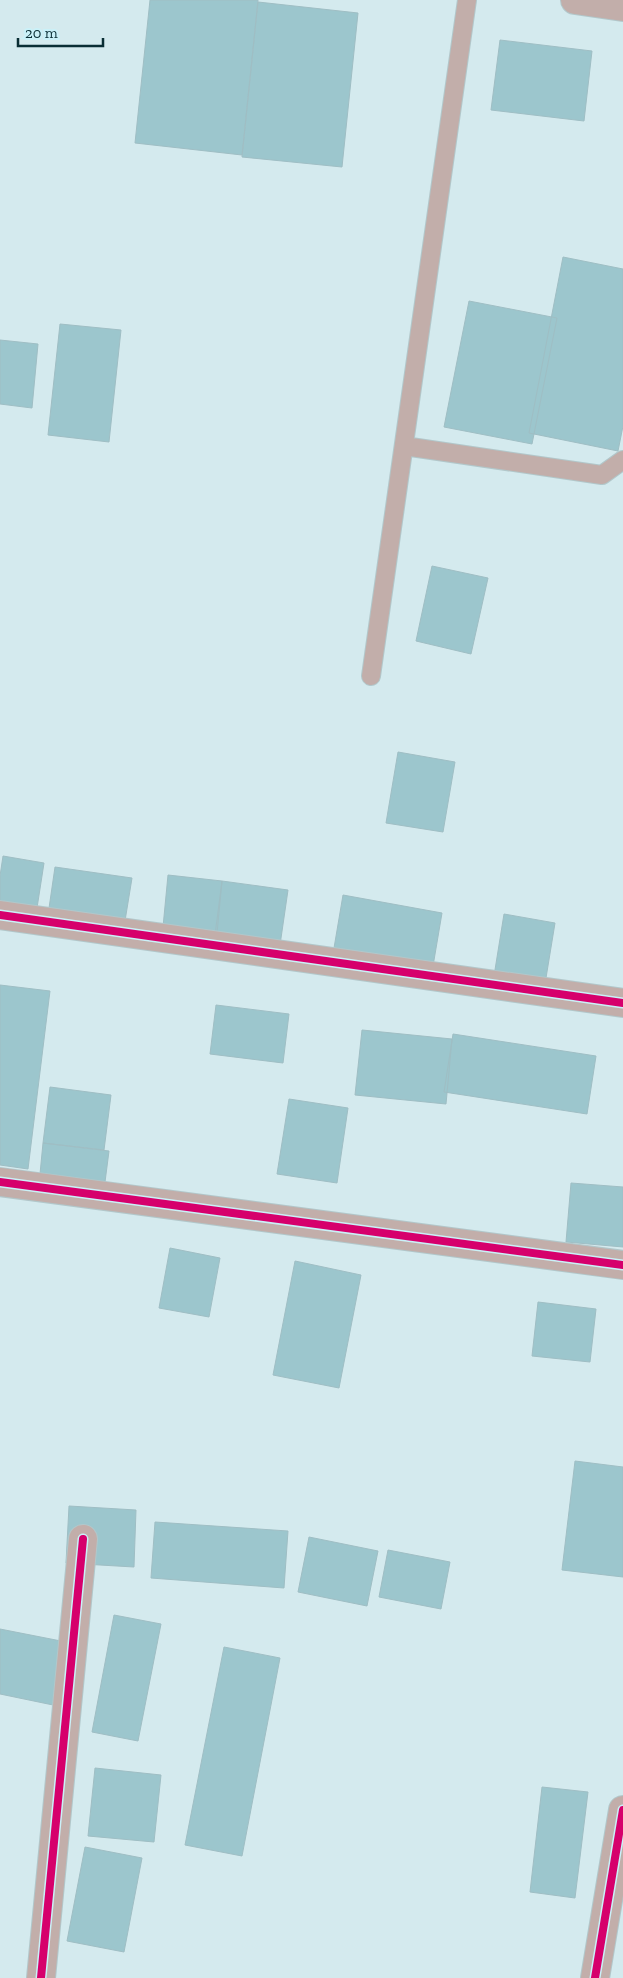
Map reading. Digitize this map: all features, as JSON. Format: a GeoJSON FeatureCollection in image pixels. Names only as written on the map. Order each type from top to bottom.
{"type":"FeatureCollection","features":[{"type":"Feature","properties":{"kind":"street"},"geometry":{"type":"LineString","coordinates":[[575,0],[623,7]]}},
{"type":"Feature","properties":{"kind":"street"},"geometry":{"type":"LineString","coordinates":[[0,915],[623,1003]]}},
{"type":"Feature","properties":{"kind":"street"},"geometry":{"type":"LineString","coordinates":[[0,1182],[623,1265]]}},
{"type":"Feature","properties":{"kind":"street"},"geometry":{"type":"LineString","coordinates":[[41,1978],[83,1539]]}},
{"type":"Feature","properties":{"kind":"street"},"geometry":{"type":"LineString","coordinates":[[595,1978],[623,1810]]}},
{"type":"Feature","properties":{"kind":"lane"},"geometry":{"type":"LineString","coordinates":[[371,676],[467,0]]}},
{"type":"Feature","properties":{"kind":"lane"},"geometry":{"type":"LineString","coordinates":[[404,446],[602,475],[623,460]]}},
{"type":"Feature","properties":{"kind":"building"},"geometry":{"type":"Polygon","coordinates":[[[150,0],[258,0],[242,155],[135,143],[150,0]]]}},
{"type":"Feature","properties":{"kind":"building"},"geometry":{"type":"Polygon","coordinates":[[[258,2],[358,13],[342,167],[242,157],[258,2]]]}},
{"type":"Feature","properties":{"kind":"building"},"geometry":{"type":"Polygon","coordinates":[[[500,40],[592,51],[584,121],[491,110],[500,40]]]}},
{"type":"Feature","properties":{"kind":"building"},"geometry":{"type":"Polygon","coordinates":[[[563,257],[623,269],[623,426],[618,451],[529,433],[563,257]]]}},
{"type":"Feature","properties":{"kind":"building"},"geometry":{"type":"Polygon","coordinates":[[[469,301],[557,318],[532,444],[444,427],[469,301]]]}},
{"type":"Feature","properties":{"kind":"building"},"geometry":{"type":"Polygon","coordinates":[[[60,324],[121,330],[109,442],[48,435],[60,324]]]}},
{"type":"Feature","properties":{"kind":"building"},"geometry":{"type":"Polygon","coordinates":[[[0,340],[38,344],[32,408],[0,404],[0,340]]]}},
{"type":"Feature","properties":{"kind":"building"},"geometry":{"type":"Polygon","coordinates":[[[432,566],[488,578],[471,654],[416,641],[432,566]]]}},
{"type":"Feature","properties":{"kind":"building"},"geometry":{"type":"Polygon","coordinates":[[[398,752],[455,762],[443,832],[386,823],[398,752]]]}},
{"type":"Feature","properties":{"kind":"building"},"geometry":{"type":"Polygon","coordinates":[[[3,856],[44,863],[37,908],[0,902],[0,876],[3,856]]]}},
{"type":"Feature","properties":{"kind":"building"},"geometry":{"type":"Polygon","coordinates":[[[55,867],[132,878],[124,927],[48,915],[55,867]]]}},
{"type":"Feature","properties":{"kind":"building"},"geometry":{"type":"Polygon","coordinates":[[[168,875],[222,881],[217,933],[163,927],[168,875]]]}},
{"type":"Feature","properties":{"kind":"building"},"geometry":{"type":"Polygon","coordinates":[[[222,881],[288,890],[280,945],[215,935],[222,881]]]}},
{"type":"Feature","properties":{"kind":"building"},"geometry":{"type":"Polygon","coordinates":[[[343,895],[442,913],[433,966],[334,948],[343,895]]]}},
{"type":"Feature","properties":{"kind":"building"},"geometry":{"type":"Polygon","coordinates":[[[504,914],[555,923],[545,984],[494,976],[504,914]]]}},
{"type":"Feature","properties":{"kind":"building"},"geometry":{"type":"Polygon","coordinates":[[[0,985],[50,991],[28,1169],[0,1165],[0,985]]]}},
{"type":"Feature","properties":{"kind":"building"},"geometry":{"type":"Polygon","coordinates":[[[216,1005],[289,1014],[283,1063],[210,1054],[216,1005]]]}},
{"type":"Feature","properties":{"kind":"building"},"geometry":{"type":"Polygon","coordinates":[[[362,1030],[452,1039],[446,1104],[355,1095],[362,1030]]]}},
{"type":"Feature","properties":{"kind":"building"},"geometry":{"type":"Polygon","coordinates":[[[453,1034],[596,1056],[587,1114],[444,1092],[453,1034]]]}},
{"type":"Feature","properties":{"kind":"building"},"geometry":{"type":"Polygon","coordinates":[[[50,1087],[111,1095],[104,1150],[43,1143],[50,1087]]]}},
{"type":"Feature","properties":{"kind":"building"},"geometry":{"type":"Polygon","coordinates":[[[289,1099],[348,1108],[337,1183],[277,1174],[289,1099]]]}},
{"type":"Feature","properties":{"kind":"building"},"geometry":{"type":"Polygon","coordinates":[[[43,1143],[109,1151],[105,1182],[40,1174],[43,1143]]]}},
{"type":"Feature","properties":{"kind":"building"},"geometry":{"type":"Polygon","coordinates":[[[571,1183],[623,1187],[623,1247],[566,1242],[571,1183]]]}},
{"type":"Feature","properties":{"kind":"building"},"geometry":{"type":"Polygon","coordinates":[[[170,1248],[220,1258],[209,1317],[159,1308],[170,1248]]]}},
{"type":"Feature","properties":{"kind":"building"},"geometry":{"type":"Polygon","coordinates":[[[295,1261],[361,1275],[339,1388],[273,1375],[295,1261]]]}},
{"type":"Feature","properties":{"kind":"building"},"geometry":{"type":"Polygon","coordinates":[[[538,1302],[596,1309],[590,1362],[532,1356],[538,1302]]]}},
{"type":"Feature","properties":{"kind":"building"},"geometry":{"type":"Polygon","coordinates":[[[575,1461],[623,1467],[623,1577],[562,1570],[575,1461]]]}},
{"type":"Feature","properties":{"kind":"building"},"geometry":{"type":"Polygon","coordinates":[[[69,1506],[136,1510],[134,1567],[66,1563],[69,1506]]]}},
{"type":"Feature","properties":{"kind":"building"},"geometry":{"type":"Polygon","coordinates":[[[155,1522],[288,1531],[284,1588],[151,1578],[155,1522]]]}},
{"type":"Feature","properties":{"kind":"building"},"geometry":{"type":"Polygon","coordinates":[[[309,1537],[378,1551],[367,1606],[298,1592],[309,1537]]]}},
{"type":"Feature","properties":{"kind":"building"},"geometry":{"type":"Polygon","coordinates":[[[388,1550],[450,1562],[441,1609],[379,1597],[388,1550]]]}},
{"type":"Feature","properties":{"kind":"building"},"geometry":{"type":"Polygon","coordinates":[[[114,1615],[161,1624],[138,1741],[92,1732],[114,1615]]]}},
{"type":"Feature","properties":{"kind":"building"},"geometry":{"type":"Polygon","coordinates":[[[0,1629],[66,1642],[53,1705],[0,1694],[0,1629]]]}},
{"type":"Feature","properties":{"kind":"building"},"geometry":{"type":"Polygon","coordinates":[[[224,1647],[280,1658],[242,1856],[185,1845],[224,1647]]]}},
{"type":"Feature","properties":{"kind":"building"},"geometry":{"type":"Polygon","coordinates":[[[95,1768],[161,1775],[154,1842],[88,1836],[95,1768]]]}},
{"type":"Feature","properties":{"kind":"building"},"geometry":{"type":"Polygon","coordinates":[[[542,1787],[588,1792],[575,1898],[530,1892],[542,1787]]]}},
{"type":"Feature","properties":{"kind":"building"},"geometry":{"type":"Polygon","coordinates":[[[85,1847],[142,1858],[124,1952],[67,1941],[85,1847]]]}},
{"type":"Feature","properties":{"kind":"cycle path"},"geometry":{"type":"LineString","coordinates":[[0,915],[623,1003]]}},
{"type":"Feature","properties":{"kind":"cycle path"},"geometry":{"type":"LineString","coordinates":[[0,1182],[623,1265]]}},
{"type":"Feature","properties":{"kind":"cycle path"},"geometry":{"type":"LineString","coordinates":[[41,1978],[83,1539]]}},
{"type":"Feature","properties":{"kind":"cycle path"},"geometry":{"type":"LineString","coordinates":[[595,1978],[623,1810]]}}]}
